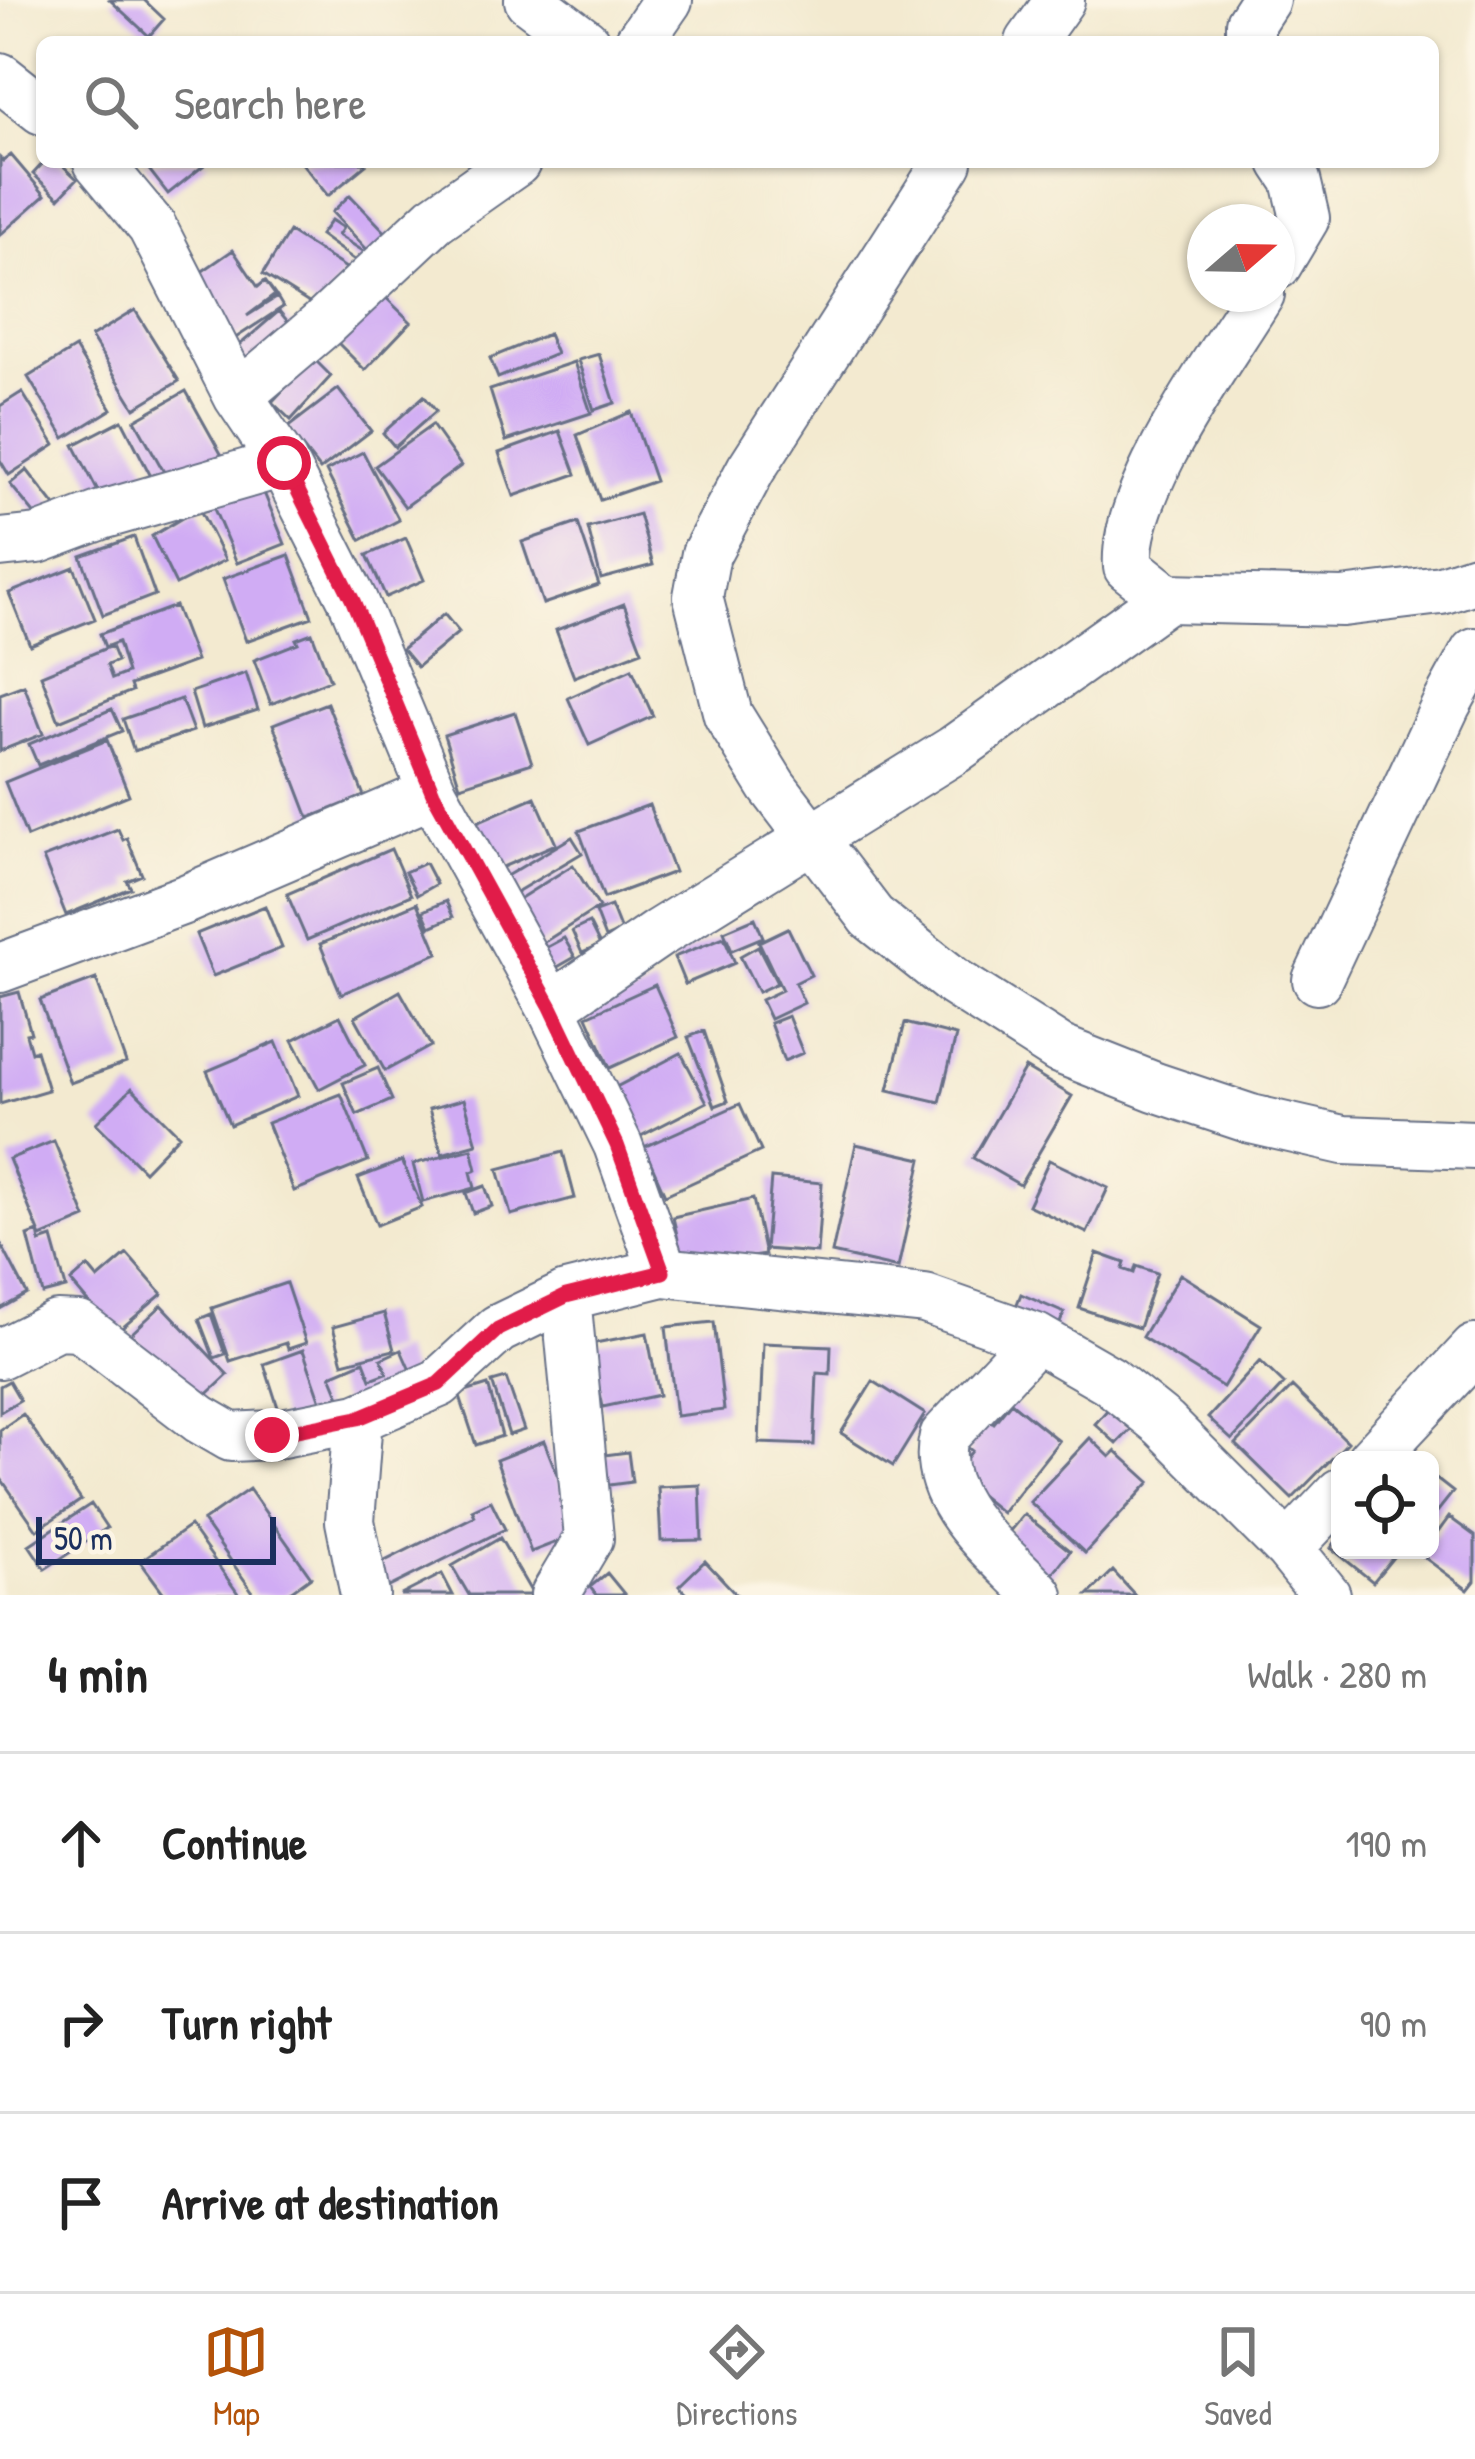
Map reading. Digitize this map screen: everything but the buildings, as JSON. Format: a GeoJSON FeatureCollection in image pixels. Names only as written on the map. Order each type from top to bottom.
{"type":"FeatureCollection","features":[{"type":"Feature","properties":{"kind":"street"},"geometry":{"type":"LineString","coordinates":[[529,0],[577,36]]}},
{"type":"Feature","properties":{"kind":"street"},"geometry":{"type":"LineString","coordinates":[[643,36],[668,0]]}},
{"type":"Feature","properties":{"kind":"street"},"geometry":{"type":"LineString","coordinates":[[1034,36],[1060,0]]}},
{"type":"Feature","properties":{"kind":"street"},"geometry":{"type":"LineString","coordinates":[[0,77],[36,105]]}},
{"type":"Feature","properties":{"kind":"street"},"geometry":{"type":"LineString","coordinates":[[103,168],[152,227],[238,396],[284,463],[353,601],[433,793],[551,1007],[617,1145],[663,1272]]}},
{"type":"Feature","properties":{"kind":"street"},"geometry":{"type":"LineString","coordinates":[[238,396],[435,219],[507,168]]}},
{"type":"Feature","properties":{"kind":"street"},"geometry":{"type":"LineString","coordinates":[[944,168],[751,469],[706,554],[698,598],[728,715],[772,786],[872,917],[954,982],[1059,1049],[1155,1087],[1343,1140],[1475,1145]]}},
{"type":"Feature","properties":{"kind":"street"},"geometry":{"type":"LineString","coordinates":[[1288,168],[1306,218],[1295,236]]}},
{"type":"Feature","properties":{"kind":"street"},"geometry":{"type":"LineString","coordinates":[[1167,598],[1128,566],[1129,532],[1153,472],[1249,312]]}},
{"type":"Feature","properties":{"kind":"street"},"geometry":{"type":"LineString","coordinates":[[0,543],[38,539],[102,515],[284,463]]}},
{"type":"Feature","properties":{"kind":"street"},"geometry":{"type":"LineString","coordinates":[[551,1007],[659,933],[954,750],[1167,598],[1342,602],[1441,590],[1475,579]]}},
{"type":"Feature","properties":{"kind":"street"},"geometry":{"type":"LineString","coordinates":[[1317,980],[1475,652]]}},
{"type":"Feature","properties":{"kind":"street"},"geometry":{"type":"LineString","coordinates":[[0,968],[186,899],[433,793]]}},
{"type":"Feature","properties":{"kind":"street"},"geometry":{"type":"LineString","coordinates":[[0,1354],[57,1325],[79,1326],[200,1419],[231,1437],[272,1435],[358,1418],[439,1384],[498,1329],[566,1296],[663,1272],[925,1299],[1036,1338],[1108,1380],[1163,1424],[1288,1548],[1325,1595]]}},
{"type":"Feature","properties":{"kind":"street"},"geometry":{"type":"LineString","coordinates":[[555,1595],[589,1538],[566,1296]]}},
{"type":"Feature","properties":{"kind":"street"},"geometry":{"type":"LineString","coordinates":[[1036,1338],[944,1436],[939,1457],[955,1506],[1039,1595]]}},
{"type":"Feature","properties":{"kind":"street"},"geometry":{"type":"LineString","coordinates":[[1379,1451],[1475,1348]]}},
{"type":"Feature","properties":{"kind":"street"},"geometry":{"type":"LineString","coordinates":[[358,1418],[350,1521],[365,1595]]}},
{"type":"Feature","properties":{"kind":"street"},"geometry":{"type":"LineString","coordinates":[[1288,1548],[1331,1503]]}},
{"type":"Feature","properties":{"kind":"route"},"geometry":{"type":"LineString","coordinates":[[272,1435],[358,1418],[439,1384],[498,1329],[566,1296],[663,1272],[617,1145],[551,1007],[433,793],[353,601],[284,463]]}}]}
